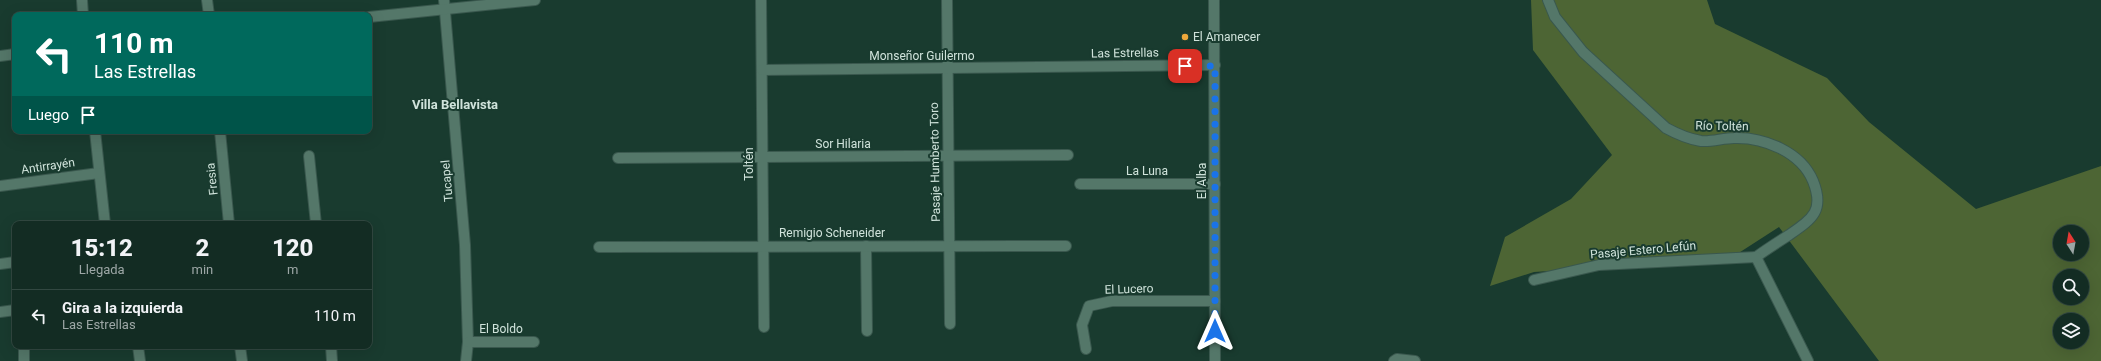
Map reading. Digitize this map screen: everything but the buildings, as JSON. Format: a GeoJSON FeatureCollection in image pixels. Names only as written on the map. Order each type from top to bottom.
{"type":"FeatureCollection","features":[{"type":"Feature","properties":{"kind":"street"},"geometry":{"type":"LineString","coordinates":[[82,0],[83,12]]}},
{"type":"Feature","properties":{"kind":"street"},"geometry":{"type":"LineString","coordinates":[[207,0],[209,12]]}},
{"type":"Feature","properties":{"kind":"street"},"geometry":{"type":"LineString","coordinates":[[372,16],[445,4],[536,0]]}},
{"type":"Feature","properties":{"kind":"street","name":"Toltén"},"geometry":{"type":"LineString","coordinates":[[761,0],[764,327]]}},
{"type":"Feature","properties":{"kind":"street","name":"Pasaje Humberto Toro"},"geometry":{"type":"LineString","coordinates":[[947,0],[950,324]]}},
{"type":"Feature","properties":{"kind":"street","name":"El Alba"},"geometry":{"type":"LineString","coordinates":[[1214,0],[1215,361]]}},
{"type":"Feature","properties":{"kind":"street","name":"Río Toltén"},"geometry":{"type":"LineString","coordinates":[[1548,0],[1555,17],[1582,52],[1666,128],[1678,135],[1700,141],[1735,138],[1758,140],[1786,152],[1800,162],[1812,178],[1818,197],[1815,214],[1807,223],[1756,257]]}},
{"type":"Feature","properties":{"kind":"street","name":"Tucapel"},"geometry":{"type":"LineString","coordinates":[[445,4],[465,245],[468,342],[466,361]]}},
{"type":"Feature","properties":{"kind":"street"},"geometry":{"type":"LineString","coordinates":[[0,56],[12,54]]}},
{"type":"Feature","properties":{"kind":"street","name":"Las Estrellas"},"geometry":{"type":"LineString","coordinates":[[1083,67],[1215,66]]}},
{"type":"Feature","properties":{"kind":"street","name":"Monseñor Guilermo"},"geometry":{"type":"LineString","coordinates":[[762,70],[1083,67]]}},
{"type":"Feature","properties":{"kind":"street"},"geometry":{"type":"LineString","coordinates":[[95,134],[105,221]]}},
{"type":"Feature","properties":{"kind":"street","name":"Fresia"},"geometry":{"type":"LineString","coordinates":[[220,134],[229,221]]}},
{"type":"Feature","properties":{"kind":"street","name":"Sor Hilaria"},"geometry":{"type":"LineString","coordinates":[[618,158],[1068,155]]}},
{"type":"Feature","properties":{"kind":"street"},"geometry":{"type":"LineString","coordinates":[[309,156],[316,221]]}},
{"type":"Feature","properties":{"kind":"street","name":"Antirrayén"},"geometry":{"type":"LineString","coordinates":[[0,186],[99,173]]}},
{"type":"Feature","properties":{"kind":"street","name":"La Luna"},"geometry":{"type":"LineString","coordinates":[[1080,184],[1215,184]]}},
{"type":"Feature","properties":{"kind":"street"},"geometry":{"type":"LineString","coordinates":[[866,246],[867,331]]}},
{"type":"Feature","properties":{"kind":"street","name":"Remigio Scheneider"},"geometry":{"type":"LineString","coordinates":[[599,247],[1066,246]]}},
{"type":"Feature","properties":{"kind":"street"},"geometry":{"type":"LineString","coordinates":[[1756,257],[1808,361]]}},
{"type":"Feature","properties":{"kind":"street","name":"Pasaje Estero Lefún"},"geometry":{"type":"LineString","coordinates":[[1534,280],[1599,265],[1756,257]]}},
{"type":"Feature","properties":{"kind":"street"},"geometry":{"type":"LineString","coordinates":[[0,264],[12,262]]}},
{"type":"Feature","properties":{"kind":"street","name":"El Lucero"},"geometry":{"type":"LineString","coordinates":[[1086,349],[1082,325],[1088,306],[1112,301],[1215,302]]}},
{"type":"Feature","properties":{"kind":"street"},"geometry":{"type":"LineString","coordinates":[[0,312],[12,310]]}},
{"type":"Feature","properties":{"kind":"street","name":"El Boldo"},"geometry":{"type":"LineString","coordinates":[[468,342],[534,342]]}},
{"type":"Feature","properties":{"kind":"street"},"geometry":{"type":"LineString","coordinates":[[24,349],[24,361]]}},
{"type":"Feature","properties":{"kind":"street"},"geometry":{"type":"LineString","coordinates":[[138,349],[140,361]]}},
{"type":"Feature","properties":{"kind":"street"},"geometry":{"type":"LineString","coordinates":[[240,349],[242,361]]}},
{"type":"Feature","properties":{"kind":"street"},"geometry":{"type":"LineString","coordinates":[[331,349],[332,361]]}},
{"type":"Feature","properties":{"kind":"street"},"geometry":{"type":"LineString","coordinates":[[1394,361],[1397,359],[1415,361]]}},
{"type":"Feature","properties":{"kind":"green space"},"geometry":{"type":"Polygon","coordinates":[[[1531,0],[1707,0],[1715,24],[1827,78],[1869,122],[1976,209],[2101,166],[2101,361],[1879,361],[1779,227],[1734,256],[1672,263],[1534,272],[1490,286],[1505,237],[1571,199],[1612,155],[1533,50],[1531,0]]]}},
{"type":"Feature","properties":{"kind":"place","name":"El Amanecer"},"geometry":{"type":"Point","coordinates":[1185,37]}},
{"type":"Feature","properties":{"kind":"district","name":"Villa Bellavista"},"geometry":{"type":"Point","coordinates":[455,104]}},
{"type":"Feature","properties":{"kind":"route"},"geometry":{"type":"LineString","coordinates":[[1185,66],[1215,66],[1215,331]]}}]}
